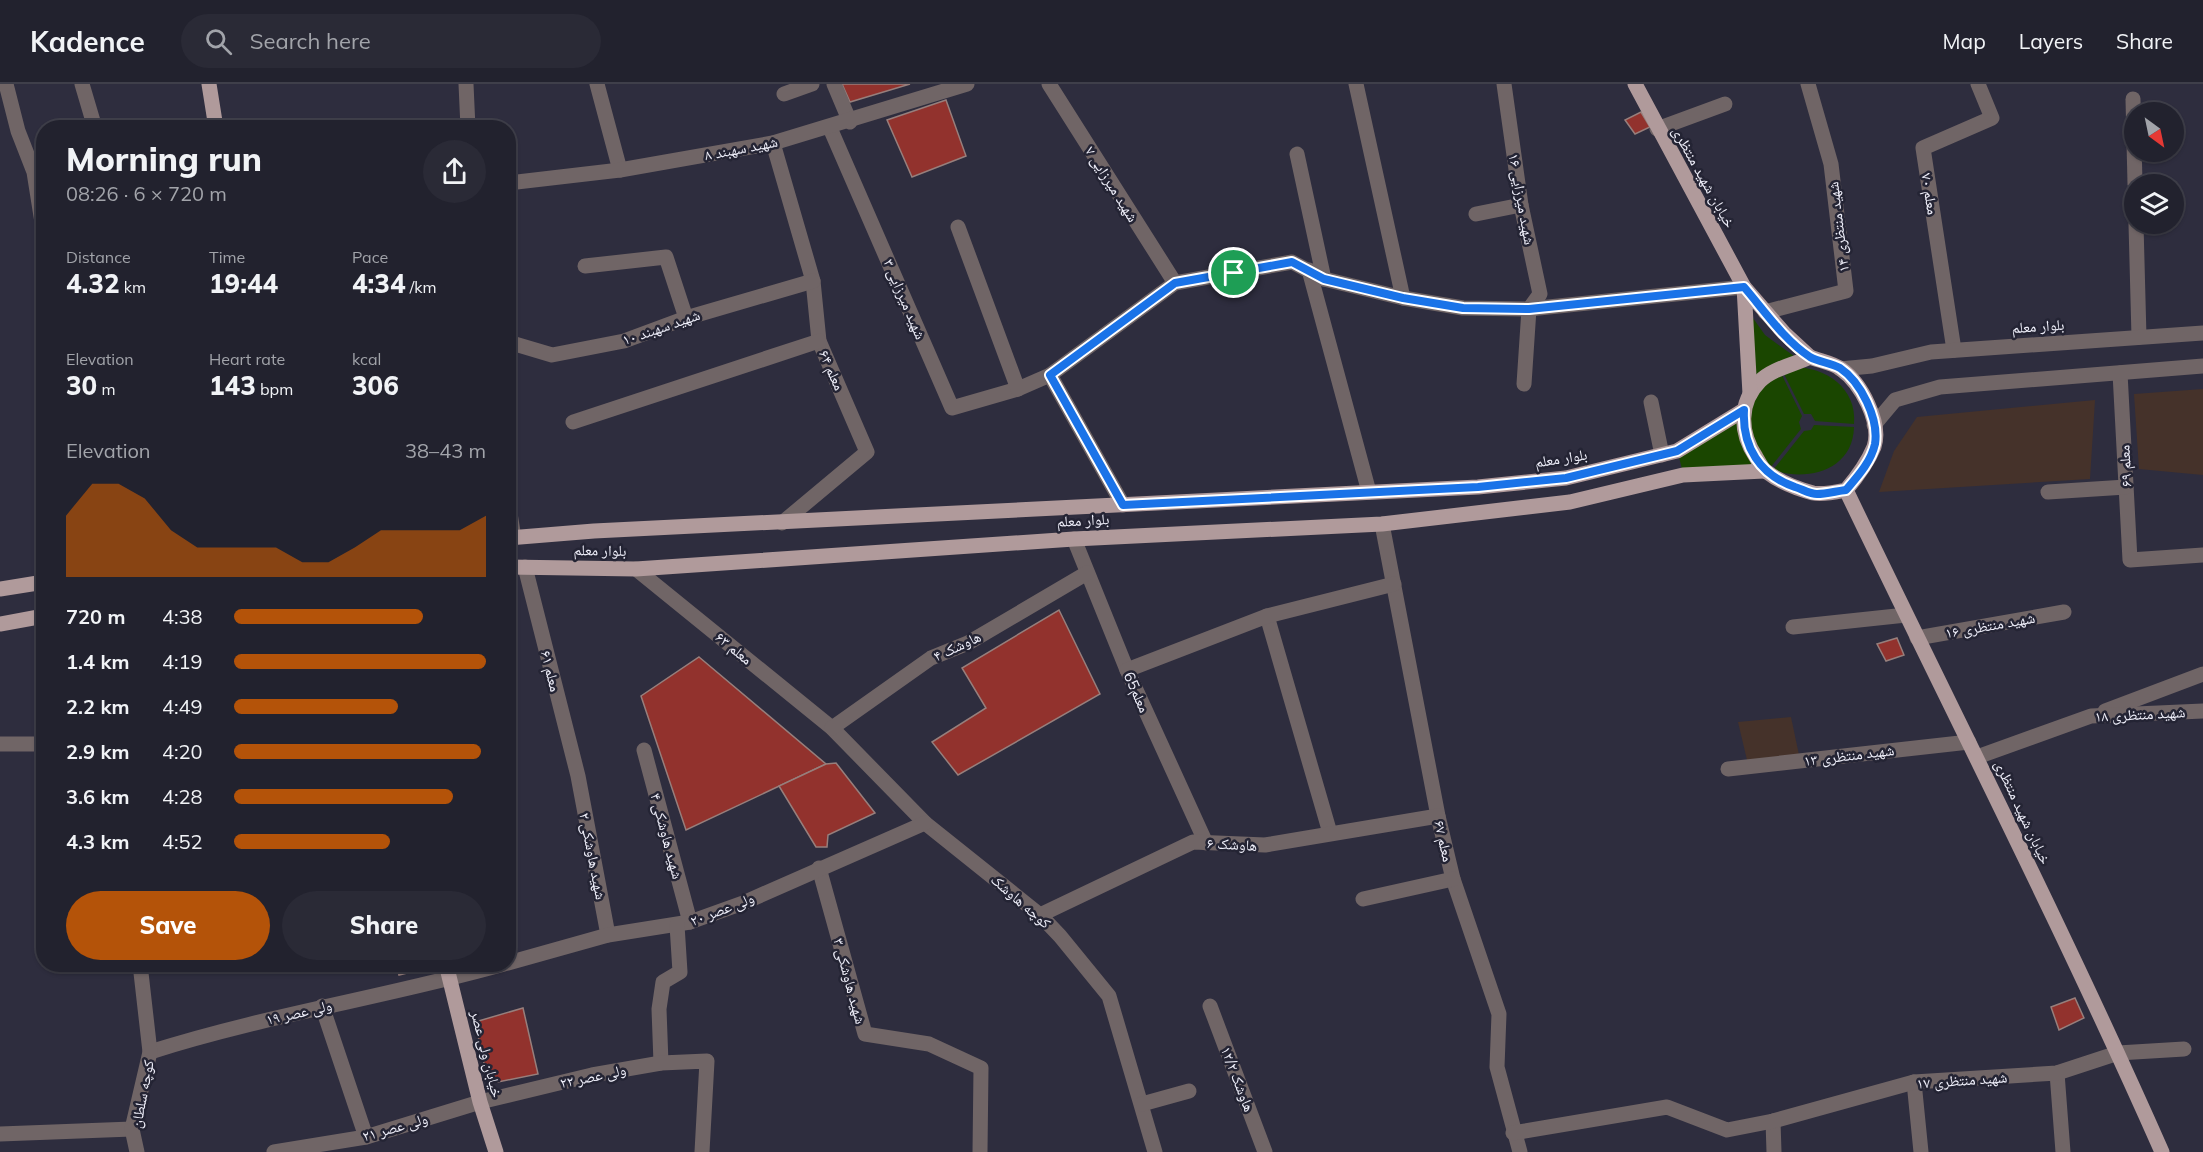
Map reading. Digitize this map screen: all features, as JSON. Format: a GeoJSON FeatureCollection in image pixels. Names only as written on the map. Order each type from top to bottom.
{"type":"FeatureCollection","features":[{"type":"Feature","properties":{"kind":"main road"},"geometry":{"type":"LineString","coordinates":[[209,84],[214,120]]}},
{"type":"Feature","properties":{"kind":"main road","name":"خیابان شهید منتظری"},"geometry":{"type":"LineString","coordinates":[[1635,84],[1657,129],[1744,287]]}},
{"type":"Feature","properties":{"kind":"main road"},"geometry":{"type":"LineString","coordinates":[[1744,287],[1765,312],[1810,357],[1840,369],[1863,394],[1874,425],[1875,445],[1864,469],[1846,490],[1816,494],[1789,485],[1764,471],[1748,445],[1743,428],[1744,410],[1750,394],[1761,380],[1776,370],[1810,357]]}},
{"type":"Feature","properties":{"kind":"main road"},"geometry":{"type":"LineString","coordinates":[[1744,287],[1750,394]]}},
{"type":"Feature","properties":{"kind":"main road","name":"بلوار معلم"},"geometry":{"type":"LineString","coordinates":[[516,538],[1478,487],[1566,478],[1677,451],[1744,410]]}},
{"type":"Feature","properties":{"kind":"main road","name":"بلوار معلم"},"geometry":{"type":"LineString","coordinates":[[516,567],[636,569],[1074,538],[1382,524],[1570,502],[1683,475],[1764,471]]}},
{"type":"Feature","properties":{"kind":"main road","name":"خیابان شهید منتظری"},"geometry":{"type":"LineString","coordinates":[[1846,490],[2118,1053],[2162,1152]]}},
{"type":"Feature","properties":{"kind":"main road"},"geometry":{"type":"LineString","coordinates":[[0,589],[36,583]]}},
{"type":"Feature","properties":{"kind":"main road"},"geometry":{"type":"LineString","coordinates":[[0,624],[36,617]]}},
{"type":"Feature","properties":{"kind":"main road","name":"خیابان ولی عصر"},"geometry":{"type":"LineString","coordinates":[[448,972],[480,1102],[496,1152]]}},
{"type":"Feature","properties":{"kind":"street"},"geometry":{"type":"LineString","coordinates":[[6,84],[18,131],[36,164]]}},
{"type":"Feature","properties":{"kind":"street"},"geometry":{"type":"LineString","coordinates":[[82,84],[93,120]]}},
{"type":"Feature","properties":{"kind":"street"},"geometry":{"type":"LineString","coordinates":[[466,84],[468,120]]}},
{"type":"Feature","properties":{"kind":"street"},"geometry":{"type":"LineString","coordinates":[[597,84],[620,170]]}},
{"type":"Feature","properties":{"kind":"street"},"geometry":{"type":"LineString","coordinates":[[784,94],[812,84]]}},
{"type":"Feature","properties":{"kind":"street"},"geometry":{"type":"LineString","coordinates":[[834,84],[850,122]]}},
{"type":"Feature","properties":{"kind":"street","name":"شهید سهبند ۸"},"geometry":{"type":"LineString","coordinates":[[516,182],[620,170],[773,143],[850,122],[967,84]]}},
{"type":"Feature","properties":{"kind":"street","name":"شهید میرزایی ۷"},"geometry":{"type":"LineString","coordinates":[[1049,84],[1175,283]]}},
{"type":"Feature","properties":{"kind":"street"},"geometry":{"type":"LineString","coordinates":[[1356,84],[1403,298]]}},
{"type":"Feature","properties":{"kind":"street","name":"شهید میرزایی ۱۶"},"geometry":{"type":"LineString","coordinates":[[1504,84],[1521,205],[1540,294],[1529,309],[1524,384]]}},
{"type":"Feature","properties":{"kind":"street","name":"شهید منتظری ۱۴"},"geometry":{"type":"LineString","coordinates":[[1765,312],[1846,291],[1831,164],[1808,84]]}},
{"type":"Feature","properties":{"kind":"street","name":"معلم ۷۰"},"geometry":{"type":"LineString","coordinates":[[1954,350],[1923,148],[1992,118],[1978,84]]}},
{"type":"Feature","properties":{"kind":"street"},"geometry":{"type":"LineString","coordinates":[[2133,99],[2135,174]]}},
{"type":"Feature","properties":{"kind":"street"},"geometry":{"type":"LineString","coordinates":[[1657,129],[1725,104]]}},
{"type":"Feature","properties":{"kind":"street","name":"شهید میرزایی ۳"},"geometry":{"type":"LineString","coordinates":[[830,128],[952,408],[1018,389]]}},
{"type":"Feature","properties":{"kind":"street","name":"معلم ۶۴"},"geometry":{"type":"LineString","coordinates":[[773,143],[813,281],[819,341],[867,452],[782,523]]}},
{"type":"Feature","properties":{"kind":"street"},"geometry":{"type":"LineString","coordinates":[[1297,154],[1324,279]]}},
{"type":"Feature","properties":{"kind":"street"},"geometry":{"type":"LineString","coordinates":[[1476,214],[1521,205]]}},
{"type":"Feature","properties":{"kind":"street"},"geometry":{"type":"LineString","coordinates":[[958,227],[1018,389],[1050,375],[1175,283],[1292,262],[1324,279],[1403,298],[1463,308],[1529,309],[1744,287]]}},
{"type":"Feature","properties":{"kind":"street"},"geometry":{"type":"LineString","coordinates":[[2136,234],[2139,337]]}},
{"type":"Feature","properties":{"kind":"street"},"geometry":{"type":"LineString","coordinates":[[585,266],[666,257],[686,318]]}},
{"type":"Feature","properties":{"kind":"street"},"geometry":{"type":"LineString","coordinates":[[1309,270],[1369,492]]}},
{"type":"Feature","properties":{"kind":"street","name":"شهید سهبند ۱۰"},"geometry":{"type":"LineString","coordinates":[[516,344],[552,355],[624,341],[686,318],[813,281]]}},
{"type":"Feature","properties":{"kind":"street","name":"بلوار معلم"},"geometry":{"type":"LineString","coordinates":[[1840,369],[1872,366],[1931,352],[2203,333]]}},
{"type":"Feature","properties":{"kind":"street"},"geometry":{"type":"LineString","coordinates":[[573,422],[819,341]]}},
{"type":"Feature","properties":{"kind":"street"},"geometry":{"type":"LineString","coordinates":[[1874,425],[1895,400],[1940,387],[2203,366]]}},
{"type":"Feature","properties":{"kind":"street","name":"معلم ۶۹"},"geometry":{"type":"LineString","coordinates":[[2120,373],[2130,560],[2203,555]]}},
{"type":"Feature","properties":{"kind":"street"},"geometry":{"type":"LineString","coordinates":[[1050,375],[1123,505]]}},
{"type":"Feature","properties":{"kind":"street"},"geometry":{"type":"LineString","coordinates":[[1652,402],[1662,455]]}},
{"type":"Feature","properties":{"kind":"street"},"geometry":{"type":"LineString","coordinates":[[2048,492],[2126,487]]}},
{"type":"Feature","properties":{"kind":"street","name":"معلم ۶۷"},"geometry":{"type":"LineString","coordinates":[[1382,524],[1438,816],[1453,879],[1499,1014],[1497,1067],[1520,1152]]}},
{"type":"Feature","properties":{"kind":"street","name":"معلم65"},"geometry":{"type":"LineString","coordinates":[[1074,538],[1127,670],[1206,843]]}},
{"type":"Feature","properties":{"kind":"street","name":"معلم ۶۱"},"geometry":{"type":"LineString","coordinates":[[525,567],[578,776]]}},
{"type":"Feature","properties":{"kind":"street","name":"معلم ۶۳"},"geometry":{"type":"LineString","coordinates":[[636,569],[832,728]]}},
{"type":"Feature","properties":{"kind":"street","name":"هاوشک ۴"},"geometry":{"type":"LineString","coordinates":[[832,728],[931,658],[968,643],[1087,573]]}},
{"type":"Feature","properties":{"kind":"street"},"geometry":{"type":"LineString","coordinates":[[1127,670],[1267,616],[1394,584]]}},
{"type":"Feature","properties":{"kind":"street","name":"شهید منتظری ۱۶"},"geometry":{"type":"LineString","coordinates":[[1917,638],[2064,612]]}},
{"type":"Feature","properties":{"kind":"street"},"geometry":{"type":"LineString","coordinates":[[1793,627],[1906,615]]}},
{"type":"Feature","properties":{"kind":"street"},"geometry":{"type":"LineString","coordinates":[[1267,616],[1330,833]]}},
{"type":"Feature","properties":{"kind":"street"},"geometry":{"type":"LineString","coordinates":[[2091,716],[2203,674]]}},
{"type":"Feature","properties":{"kind":"street","name":"شهید منتظری ۱۸"},"geometry":{"type":"LineString","coordinates":[[1977,758],[2091,716],[2203,711]]}},
{"type":"Feature","properties":{"kind":"street","name":"کوچه هاوشک"},"geometry":{"type":"LineString","coordinates":[[832,728],[925,823],[1040,915],[1109,996],[1155,1152]]}},
{"type":"Feature","properties":{"kind":"street","name":"شهید منتظری ۱۳"},"geometry":{"type":"LineString","coordinates":[[1728,769],[1969,742]]}},
{"type":"Feature","properties":{"kind":"street"},"geometry":{"type":"LineString","coordinates":[[0,744],[36,744]]}},
{"type":"Feature","properties":{"kind":"street","name":"شهید هاوشکی ۴"},"geometry":{"type":"LineString","coordinates":[[644,750],[684,924],[680,972],[663,982],[659,1009],[661,1063]]}},
{"type":"Feature","properties":{"kind":"street","name":"شهید هاوشکی ۲"},"geometry":{"type":"LineString","coordinates":[[578,776],[608,936]]}},
{"type":"Feature","properties":{"kind":"street","name":"هاوشک ۶"},"geometry":{"type":"LineString","coordinates":[[1040,915],[1194,842],[1265,845],[1438,816]]}},
{"type":"Feature","properties":{"kind":"street","name":"ولی عصر ۲۰"},"geometry":{"type":"LineString","coordinates":[[516,961],[608,936],[684,924],[743,903],[925,823]]}},
{"type":"Feature","properties":{"kind":"street","name":"شهید هاوشکی ۳"},"geometry":{"type":"LineString","coordinates":[[819,868],[865,1034],[929,1044],[981,1068],[980,1152]]}},
{"type":"Feature","properties":{"kind":"street"},"geometry":{"type":"LineString","coordinates":[[1363,899],[1453,879]]}},
{"type":"Feature","properties":{"kind":"street","name":"کوچه سلطان"},"geometry":{"type":"LineString","coordinates":[[137,1152],[132,1129],[150,1052],[141,972]]}},
{"type":"Feature","properties":{"kind":"street","name":"ولی عصر ۱۹"},"geometry":{"type":"LineString","coordinates":[[150,1052],[219,1030],[322,1006],[448,972]]}},
{"type":"Feature","properties":{"kind":"street"},"geometry":{"type":"LineString","coordinates":[[322,1006],[366,1137]]}},
{"type":"Feature","properties":{"kind":"street","name":"هاوشک ۱۲/۲"},"geometry":{"type":"LineString","coordinates":[[1210,1006],[1265,1152]]}},
{"type":"Feature","properties":{"kind":"street","name":"شهید منتظری ۱۷"},"geometry":{"type":"LineString","coordinates":[[1513,1133],[1667,1107],[1727,1130],[1773,1121],[1914,1082],[2057,1073],[2118,1053],[2184,1049]]}},
{"type":"Feature","properties":{"kind":"street","name":"ولی عصر ۲۲"},"geometry":{"type":"LineString","coordinates":[[480,1102],[592,1075],[661,1063],[707,1061],[702,1152]]}},
{"type":"Feature","properties":{"kind":"street"},"geometry":{"type":"LineString","coordinates":[[2057,1073],[2063,1152]]}},
{"type":"Feature","properties":{"kind":"street"},"geometry":{"type":"LineString","coordinates":[[1914,1082],[1920,1152]]}},
{"type":"Feature","properties":{"kind":"street"},"geometry":{"type":"LineString","coordinates":[[1142,1104],[1189,1091]]}},
{"type":"Feature","properties":{"kind":"street","name":"ولی عصر ۲۱"},"geometry":{"type":"LineString","coordinates":[[274,1152],[320,1148],[366,1137],[480,1102]]}},
{"type":"Feature","properties":{"kind":"street"},"geometry":{"type":"LineString","coordinates":[[1773,1121],[1774,1152]]}},
{"type":"Feature","properties":{"kind":"street"},"geometry":{"type":"LineString","coordinates":[[0,1134],[132,1129]]}},
{"type":"Feature","properties":{"kind":"shaded area"},"geometry":{"type":"Polygon","coordinates":[[[2203,389],[2203,475],[2139,469],[2134,394],[2203,389]]]}},
{"type":"Feature","properties":{"kind":"shaded area"},"geometry":{"type":"Polygon","coordinates":[[[2095,400],[2090,479],[1879,492],[1894,451],[1917,417],[2095,400]]]}},
{"type":"Feature","properties":{"kind":"shaded area"},"geometry":{"type":"Polygon","coordinates":[[[1791,717],[1799,755],[1747,760],[1738,722],[1791,717]]]}},
{"type":"Feature","properties":{"kind":"green space"},"geometry":{"type":"Polygon","coordinates":[[[1738,297],[1765,335],[1805,364],[1751,389],[1738,297]]]}},
{"type":"Feature","properties":{"kind":"green space"},"geometry":{"type":"Polygon","coordinates":[[[1793,367],[1817,371],[1837,382],[1845,390],[1850,400],[1854,411],[1854,424],[1815,421],[1811,414],[1804,414],[1782,370],[1793,367]]]}},
{"type":"Feature","properties":{"kind":"green space"},"geometry":{"type":"Polygon","coordinates":[[[1780,371],[1802,416],[1799,422],[1801,429],[1770,468],[1758,459],[1745,410],[1752,394],[1780,371]]]}},
{"type":"Feature","properties":{"kind":"green space"},"geometry":{"type":"Polygon","coordinates":[[[1742,413],[1767,470],[1683,473],[1678,453],[1742,413]]]}},
{"type":"Feature","properties":{"kind":"green space"},"geometry":{"type":"Polygon","coordinates":[[[1814,425],[1854,427],[1852,442],[1846,454],[1826,470],[1813,473],[1799,475],[1773,470],[1804,431],[1811,430],[1814,425]]]}},
{"type":"Feature","properties":{"kind":"building"},"geometry":{"type":"Polygon","coordinates":[[[842,84],[910,84],[850,102],[842,84]]]}},
{"type":"Feature","properties":{"kind":"building"},"geometry":{"type":"Polygon","coordinates":[[[946,100],[966,156],[912,177],[887,120],[946,100]]]}},
{"type":"Feature","properties":{"kind":"building"},"geometry":{"type":"Polygon","coordinates":[[[1641,112],[1650,127],[1635,134],[1625,120],[1641,112]]]}},
{"type":"Feature","properties":{"kind":"building"},"geometry":{"type":"Polygon","coordinates":[[[1059,610],[1100,694],[958,775],[932,742],[986,708],[962,668],[1059,610]]]}},
{"type":"Feature","properties":{"kind":"building"},"geometry":{"type":"Polygon","coordinates":[[[1897,638],[1904,655],[1886,661],[1877,644],[1897,638]]]}},
{"type":"Feature","properties":{"kind":"building"},"geometry":{"type":"Polygon","coordinates":[[[699,657],[826,764],[686,830],[641,696],[699,657]]]}},
{"type":"Feature","properties":{"kind":"building"},"geometry":{"type":"Polygon","coordinates":[[[836,763],[875,813],[828,835],[827,847],[816,847],[779,786],[826,764],[836,763]]]}},
{"type":"Feature","properties":{"kind":"building"},"geometry":{"type":"Polygon","coordinates":[[[2075,998],[2084,1018],[2059,1030],[2051,1007],[2075,998]]]}},
{"type":"Feature","properties":{"kind":"building"},"geometry":{"type":"Polygon","coordinates":[[[523,1008],[538,1074],[498,1082],[486,1072],[475,1022],[523,1008]]]}},
{"type":"Feature","properties":{"kind":"route"},"geometry":{"type":"LineString","coordinates":[[1292,262],[1324,279],[1403,298],[1463,308],[1529,309],[1744,287],[1784,333],[1810,357],[1840,369],[1863,394],[1874,425],[1875,445],[1864,469],[1846,490],[1816,494],[1789,485],[1764,471],[1748,445],[1743,428],[1744,410],[1677,451],[1566,478],[1478,487],[1123,505],[1050,375],[1175,283],[1234,273],[1292,262]]}}]}
